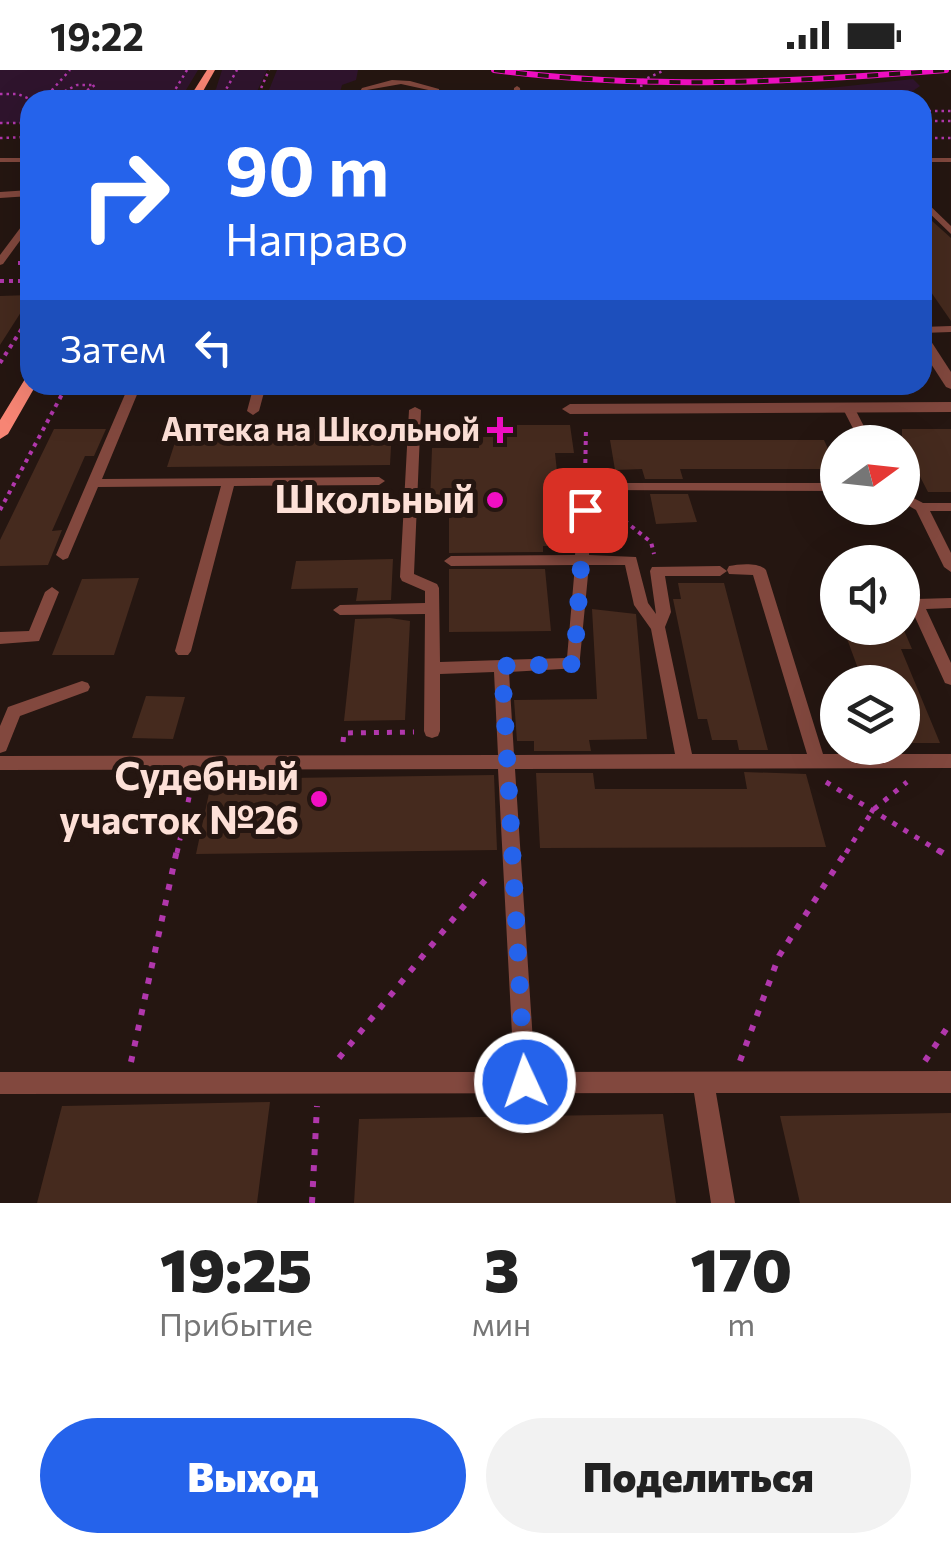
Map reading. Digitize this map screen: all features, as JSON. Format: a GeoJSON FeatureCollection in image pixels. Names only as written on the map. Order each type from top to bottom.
{"type":"FeatureCollection","features":[{"type":"Feature","properties":{"kind":"main road"},"geometry":{"type":"LineString","coordinates":[[0,434],[22,395]]}},
{"type":"Feature","properties":{"kind":"street"},"geometry":{"type":"LineString","coordinates":[[932,354],[951,384]]}},
{"type":"Feature","properties":{"kind":"street"},"geometry":{"type":"LineString","coordinates":[[578,409],[951,407]]}},
{"type":"Feature","properties":{"kind":"lane"},"geometry":{"type":"LineString","coordinates":[[364,90],[376,85],[415,82],[437,90]]}},
{"type":"Feature","properties":{"kind":"lane"},"geometry":{"type":"LineString","coordinates":[[932,211],[951,231]]}},
{"type":"Feature","properties":{"kind":"lane"},"geometry":{"type":"LineString","coordinates":[[0,262],[20,235]]}},
{"type":"Feature","properties":{"kind":"lane"},"geometry":{"type":"LineString","coordinates":[[63,555],[131,395]]}},
{"type":"Feature","properties":{"kind":"lane"},"geometry":{"type":"LineString","coordinates":[[253,411],[257,395]]}},
{"type":"Feature","properties":{"kind":"lane"},"geometry":{"type":"LineString","coordinates":[[848,407],[857,425]]}},
{"type":"Feature","properties":{"kind":"lane"},"geometry":{"type":"LineString","coordinates":[[416,410],[408,577],[432,588],[432,731]]}},
{"type":"Feature","properties":{"kind":"lane"},"geometry":{"type":"LineString","coordinates":[[93,484],[379,481]]}},
{"type":"Feature","properties":{"kind":"lane"},"geometry":{"type":"LineString","coordinates":[[183,651],[230,482]]}},
{"type":"Feature","properties":{"kind":"lane"},"geometry":{"type":"LineString","coordinates":[[604,486],[820,487]]}},
{"type":"Feature","properties":{"kind":"lane"},"geometry":{"type":"LineString","coordinates":[[951,506],[921,507],[951,567]]}},
{"type":"Feature","properties":{"kind":"lane"},"geometry":{"type":"LineString","coordinates":[[432,668],[574,664],[584,534]]}},
{"type":"Feature","properties":{"kind":"lane"},"geometry":{"type":"LineString","coordinates":[[451,562],[631,560],[641,605],[658,628],[686,760]]}},
{"type":"Feature","properties":{"kind":"lane"},"geometry":{"type":"LineString","coordinates":[[658,628],[664,612],[658,572],[759,570],[813,761]]}},
{"type":"Feature","properties":{"kind":"lane"},"geometry":{"type":"LineString","coordinates":[[0,638],[34,637],[52,592]]}},
{"type":"Feature","properties":{"kind":"lane"},"geometry":{"type":"LineString","coordinates":[[951,604],[916,604],[951,679]]}},
{"type":"Feature","properties":{"kind":"lane"},"geometry":{"type":"LineString","coordinates":[[340,610],[432,608]]}},
{"type":"Feature","properties":{"kind":"lane"},"geometry":{"type":"LineString","coordinates":[[502,666],[525,1082]]}},
{"type":"Feature","properties":{"kind":"lane"},"geometry":{"type":"LineString","coordinates":[[0,746],[14,712],[82,687]]}},
{"type":"Feature","properties":{"kind":"lane"},"geometry":{"type":"LineString","coordinates":[[0,763],[942,761]]}},
{"type":"Feature","properties":{"kind":"lane"},"geometry":{"type":"LineString","coordinates":[[703,1082],[723,1203]]}},
{"type":"Feature","properties":{"kind":"lane"},"geometry":{"type":"LineString","coordinates":[[0,1083],[951,1082]]}},
{"type":"Feature","properties":{"kind":"path"},"geometry":{"type":"LineString","coordinates":[[53,90],[70,70]]}},
{"type":"Feature","properties":{"kind":"path"},"geometry":{"type":"LineString","coordinates":[[641,90],[641,81],[665,70]]}},
{"type":"Feature","properties":{"kind":"path"},"geometry":{"type":"LineString","coordinates":[[66,90],[78,84],[95,85],[88,90]]}},
{"type":"Feature","properties":{"kind":"path"},"geometry":{"type":"LineString","coordinates":[[0,363],[20,332]]}},
{"type":"Feature","properties":{"kind":"path"},"geometry":{"type":"LineString","coordinates":[[0,510],[62,395]]}},
{"type":"Feature","properties":{"kind":"path"},"geometry":{"type":"LineString","coordinates":[[578,409],[584,534]]}},
{"type":"Feature","properties":{"kind":"path"},"geometry":{"type":"LineString","coordinates":[[620,487],[626,522],[651,542],[658,572]]}},
{"type":"Feature","properties":{"kind":"path"},"geometry":{"type":"LineString","coordinates":[[342,761],[344,733],[432,731]]}},
{"type":"Feature","properties":{"kind":"path"},"geometry":{"type":"LineString","coordinates":[[813,761],[818,776],[951,858]]}},
{"type":"Feature","properties":{"kind":"path"},"geometry":{"type":"LineString","coordinates":[[732,1082],[779,956],[873,810],[942,761]]}},
{"type":"Feature","properties":{"kind":"path"},"geometry":{"type":"LineString","coordinates":[[126,1083],[197,762]]}},
{"type":"Feature","properties":{"kind":"path"},"geometry":{"type":"LineString","coordinates":[[312,1203],[319,1083],[512,848]]}},
{"type":"Feature","properties":{"kind":"path"},"geometry":{"type":"LineString","coordinates":[[910,1082],[951,1022]]}},
{"type":"Feature","properties":{"kind":"shaded area"},"geometry":{"type":"Polygon","coordinates":[[[0,70],[198,70],[186,90],[20,90],[20,123],[0,123],[0,70]]]}},
{"type":"Feature","properties":{"kind":"shaded area"},"geometry":{"type":"Polygon","coordinates":[[[222,70],[267,70],[258,90],[216,89],[222,70]]]}},
{"type":"Feature","properties":{"kind":"shaded area"},"geometry":{"type":"Polygon","coordinates":[[[277,70],[358,70],[356,80],[342,85],[341,90],[269,90],[277,70]]]}},
{"type":"Feature","properties":{"kind":"shaded area"},"geometry":{"type":"Polygon","coordinates":[[[913,79],[920,86],[914,90],[811,90],[913,79]]]}},
{"type":"Feature","properties":{"kind":"building"},"geometry":{"type":"Polygon","coordinates":[[[932,221],[951,238],[951,321],[932,293],[932,221]]]}},
{"type":"Feature","properties":{"kind":"building"},"geometry":{"type":"Polygon","coordinates":[[[20,295],[20,314],[0,345],[0,296],[20,295]]]}},
{"type":"Feature","properties":{"kind":"building","name":"Школьный"},"geometry":{"type":"Polygon","coordinates":[[[478,425],[570,425],[574,453],[555,453],[565,546],[543,546],[543,552],[449,553],[449,504],[430,504],[432,448],[479,448],[478,425]]]}},
{"type":"Feature","properties":{"kind":"building"},"geometry":{"type":"Polygon","coordinates":[[[54,429],[106,429],[94,456],[85,456],[52,531],[62,530],[48,565],[0,566],[0,540],[54,429]]]}},
{"type":"Feature","properties":{"kind":"building"},"geometry":{"type":"Polygon","coordinates":[[[392,429],[390,465],[167,467],[179,430],[392,429]]]}},
{"type":"Feature","properties":{"kind":"building"},"geometry":{"type":"Polygon","coordinates":[[[920,429],[951,429],[951,492],[928,492],[920,477],[920,429]]]}},
{"type":"Feature","properties":{"kind":"building"},"geometry":{"type":"Polygon","coordinates":[[[610,440],[820,440],[820,469],[680,469],[683,479],[645,479],[642,469],[615,470],[610,440]]]}},
{"type":"Feature","properties":{"kind":"building"},"geometry":{"type":"Polygon","coordinates":[[[650,494],[688,494],[697,522],[656,524],[650,494]]]}},
{"type":"Feature","properties":{"kind":"building"},"geometry":{"type":"Polygon","coordinates":[[[393,559],[391,600],[356,601],[358,588],[291,589],[296,561],[393,559]]]}},
{"type":"Feature","properties":{"kind":"building"},"geometry":{"type":"Polygon","coordinates":[[[449,569],[545,569],[551,631],[449,632],[449,569]]]}},
{"type":"Feature","properties":{"kind":"building"},"geometry":{"type":"Polygon","coordinates":[[[139,578],[114,655],[52,655],[82,579],[139,578]]]}},
{"type":"Feature","properties":{"kind":"building"},"geometry":{"type":"Polygon","coordinates":[[[678,583],[724,583],[768,750],[739,750],[737,740],[712,740],[707,719],[698,719],[673,599],[681,599],[678,583]]]}},
{"type":"Feature","properties":{"kind":"building"},"geometry":{"type":"Polygon","coordinates":[[[592,609],[636,614],[647,739],[589,740],[591,751],[534,751],[534,741],[517,741],[514,700],[597,699],[592,609]]]}},
{"type":"Feature","properties":{"kind":"building"},"geometry":{"type":"Polygon","coordinates":[[[355,619],[410,621],[405,720],[344,721],[355,619]]]}},
{"type":"Feature","properties":{"kind":"building"},"geometry":{"type":"Polygon","coordinates":[[[849,645],[910,645],[912,649],[901,649],[908,665],[857,665],[849,645]]]}},
{"type":"Feature","properties":{"kind":"building"},"geometry":{"type":"Polygon","coordinates":[[[920,695],[940,743],[920,743],[920,695]]]}},
{"type":"Feature","properties":{"kind":"building"},"geometry":{"type":"Polygon","coordinates":[[[146,696],[185,697],[173,739],[132,738],[146,696]]]}},
{"type":"Feature","properties":{"kind":"building"},"geometry":{"type":"Polygon","coordinates":[[[744,772],[806,774],[826,847],[540,848],[536,773],[593,773],[595,789],[747,789],[744,772]]]}},
{"type":"Feature","properties":{"kind":"building"},"geometry":{"type":"Polygon","coordinates":[[[494,775],[497,850],[196,854],[212,779],[494,775]]]}},
{"type":"Feature","properties":{"kind":"building"},"geometry":{"type":"Polygon","coordinates":[[[270,1102],[257,1203],[37,1203],[62,1106],[270,1102]]]}},
{"type":"Feature","properties":{"kind":"building"},"geometry":{"type":"Polygon","coordinates":[[[951,1113],[951,1203],[800,1203],[780,1116],[951,1113]]]}},
{"type":"Feature","properties":{"kind":"building"},"geometry":{"type":"Polygon","coordinates":[[[663,1114],[676,1203],[354,1203],[359,1119],[663,1114]]]}},
{"type":"Feature","properties":{"kind":"railway"},"geometry":{"type":"LineString","coordinates":[[494,70],[663,82],[832,78],[946,70]]}},
{"type":"Feature","properties":{"kind":"place","name":"Аптека на Школьной"},"geometry":{"type":"Point","coordinates":[500,430]}},
{"type":"Feature","properties":{"kind":"place","name":"Школьный"},"geometry":{"type":"Point","coordinates":[495,500]}},
{"type":"Feature","properties":{"kind":"place","name":"Судебный участок №26"},"geometry":{"type":"Point","coordinates":[319,799]}},
{"type":"Feature","properties":{"kind":"route"},"geometry":{"type":"LineString","coordinates":[[525,1082],[502,666],[574,664],[585,510]]}}]}
